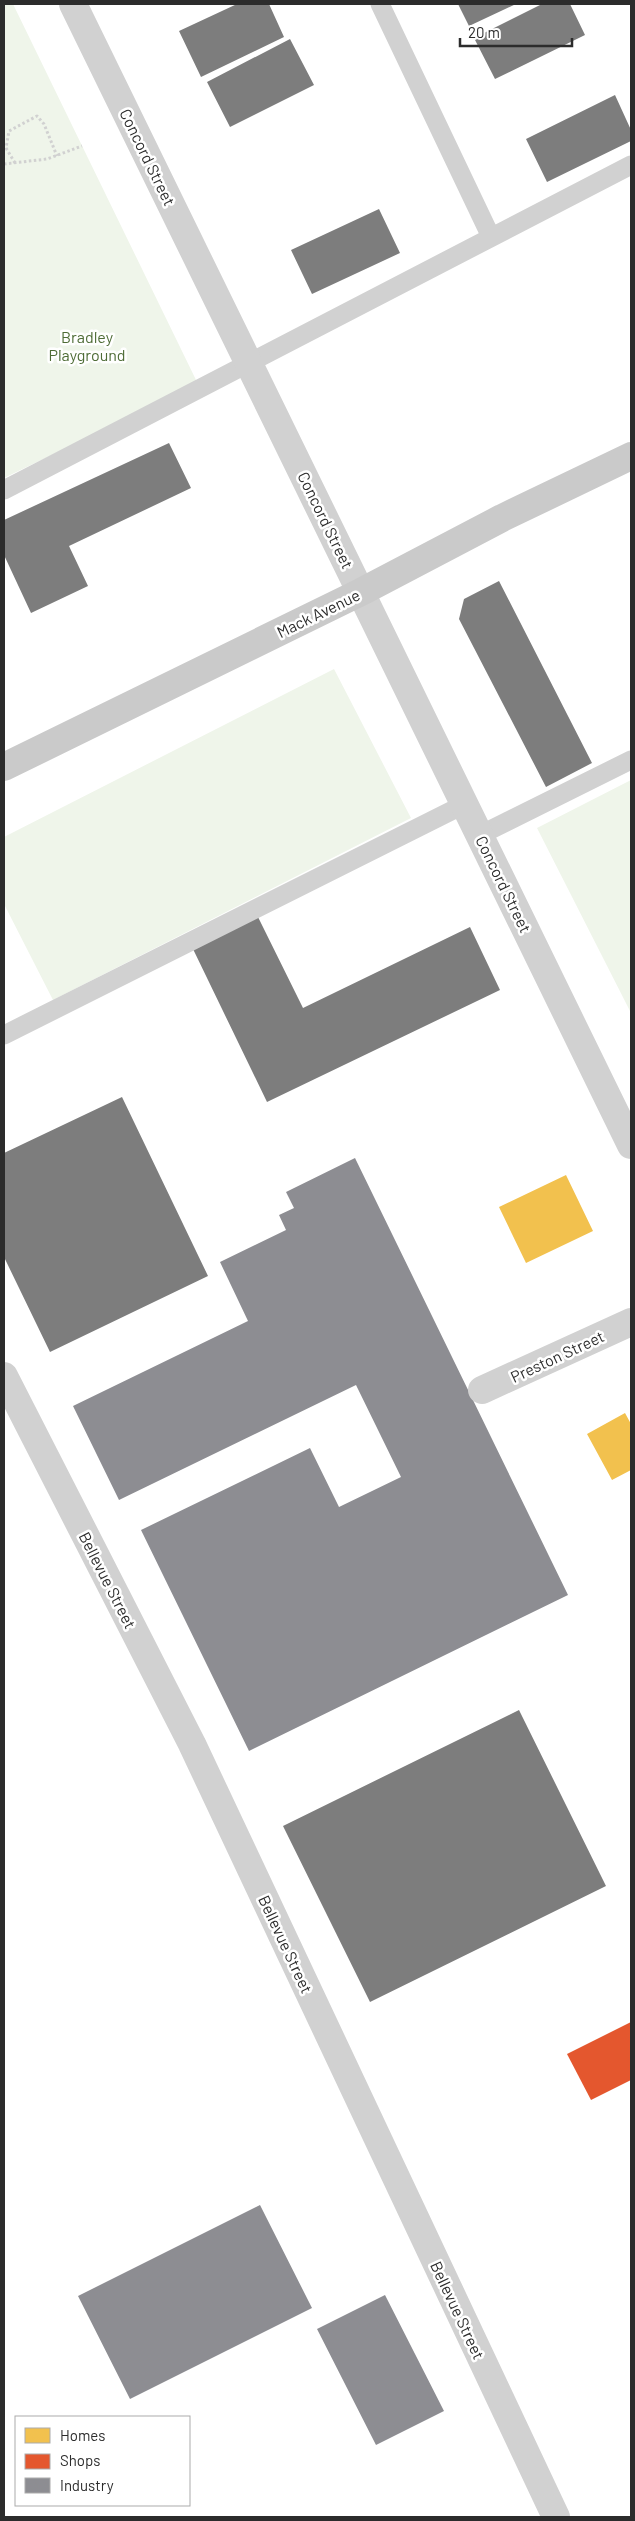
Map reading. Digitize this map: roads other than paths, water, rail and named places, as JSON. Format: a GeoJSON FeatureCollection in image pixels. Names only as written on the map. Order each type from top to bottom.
{"type":"FeatureCollection","features":[{"type":"Feature","properties":{"kind":"main road","name":"Mack Avenue"},"geometry":{"type":"LineString","coordinates":[[4,767],[361,592],[502,518],[631,456]]}},
{"type":"Feature","properties":{"kind":"street","name":"Concord Street"},"geometry":{"type":"LineString","coordinates":[[73,4],[631,1145]]}},
{"type":"Feature","properties":{"kind":"street","name":"Preston Street"},"geometry":{"type":"LineString","coordinates":[[482,1390],[631,1322]]}},
{"type":"Feature","properties":{"kind":"street","name":"Bellevue Street"},"geometry":{"type":"LineString","coordinates":[[4,1376],[192,1744],[556,2517]]}},
{"type":"Feature","properties":{"kind":"lane"},"geometry":{"type":"LineString","coordinates":[[380,4],[492,237]]}},
{"type":"Feature","properties":{"kind":"lane"},"geometry":{"type":"LineString","coordinates":[[4,490],[250,365],[631,165]]}},
{"type":"Feature","properties":{"kind":"lane"},"geometry":{"type":"LineString","coordinates":[[480,835],[631,760]]}},
{"type":"Feature","properties":{"kind":"lane"},"geometry":{"type":"LineString","coordinates":[[4,1035],[465,804]]}},
{"type":"Feature","properties":{"kind":"park label","name":"Bradley Playground"},"geometry":{"type":"Point","coordinates":[87,345]}}]}
